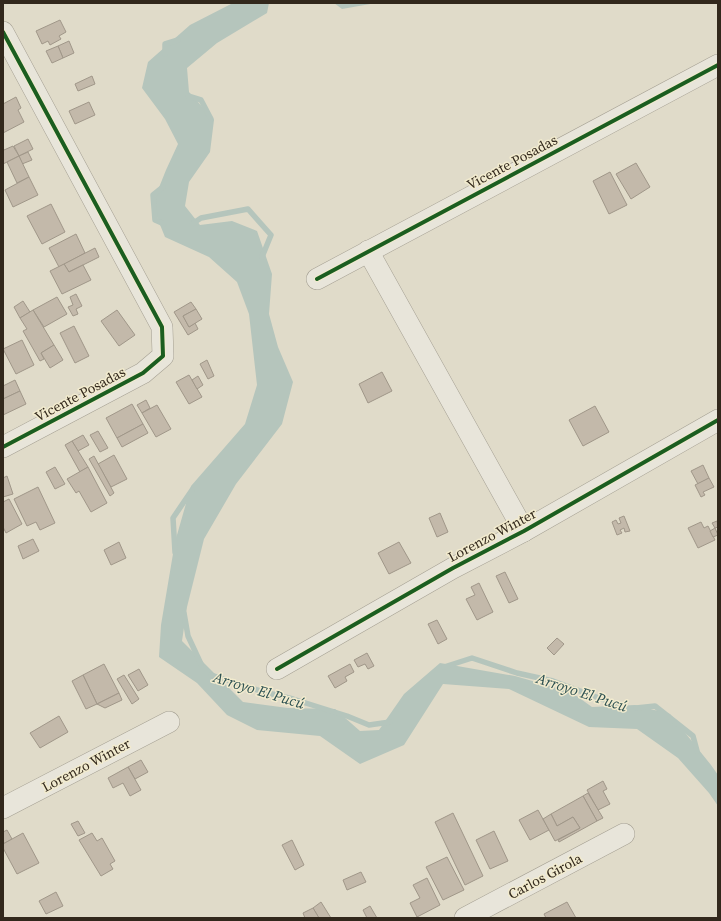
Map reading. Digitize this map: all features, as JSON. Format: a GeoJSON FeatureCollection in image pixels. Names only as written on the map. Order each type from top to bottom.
{"type":"FeatureCollection","features":[{"type":"Feature","properties":{"kind":"street","name":"Vicente Posadas"},"geometry":{"type":"LineString","coordinates":[[3,32],[162,327],[163,356],[143,373],[3,446]]}},
{"type":"Feature","properties":{"kind":"street","name":"Vicente Posadas"},"geometry":{"type":"LineString","coordinates":[[317,279],[718,65]]}},
{"type":"Feature","properties":{"kind":"street"},"geometry":{"type":"LineString","coordinates":[[368,251],[524,531]]}},
{"type":"Feature","properties":{"kind":"street","name":"Lorenzo Winter"},"geometry":{"type":"LineString","coordinates":[[277,669],[453,568],[524,531],[718,420]]}},
{"type":"Feature","properties":{"kind":"street","name":"Lorenzo Winter"},"geometry":{"type":"LineString","coordinates":[[3,808],[168,722]]}},
{"type":"Feature","properties":{"kind":"street","name":"Carlos Girola"},"geometry":{"type":"LineString","coordinates":[[466,918],[624,834]]}},
{"type":"Feature","properties":{"kind":"shaded area"},"geometry":{"type":"Polygon","coordinates":[[[232,3],[269,3],[267,13],[217,43],[187,68],[189,92],[214,120],[210,152],[189,182],[185,206],[200,225],[232,221],[257,231],[272,274],[269,314],[278,347],[293,382],[282,424],[236,484],[204,539],[187,607],[182,641],[243,702],[288,708],[335,709],[360,731],[379,730],[404,694],[440,663],[515,676],[571,692],[592,707],[635,705],[670,714],[718,775],[718,806],[709,793],[678,758],[637,729],[589,727],[509,689],[443,684],[404,745],[360,764],[320,736],[257,730],[227,715],[197,683],[159,657],[161,625],[175,542],[191,486],[245,424],[257,385],[249,314],[237,282],[209,257],[165,237],[152,205],[178,144],[165,119],[142,88],[148,62],[190,25],[232,3]]]}},
{"type":"Feature","properties":{"kind":"shaded area"},"geometry":{"type":"Polygon","coordinates":[[[334,3],[376,3],[342,9],[334,3]]]}},
{"type":"Feature","properties":{"kind":"building"},"geometry":{"type":"Polygon","coordinates":[[[60,20],[66,32],[59,36],[61,39],[50,45],[48,41],[42,44],[36,31],[60,20]]]}},
{"type":"Feature","properties":{"kind":"building"},"geometry":{"type":"Polygon","coordinates":[[[69,41],[74,53],[63,58],[58,46],[69,41]]]}},
{"type":"Feature","properties":{"kind":"building"},"geometry":{"type":"Polygon","coordinates":[[[58,46],[63,58],[52,63],[46,51],[58,46]]]}},
{"type":"Feature","properties":{"kind":"building"},"geometry":{"type":"Polygon","coordinates":[[[92,76],[95,84],[78,91],[75,84],[92,76]]]}},
{"type":"Feature","properties":{"kind":"building"},"geometry":{"type":"Polygon","coordinates":[[[16,97],[21,108],[18,110],[24,122],[3,133],[3,104],[16,97]]]}},
{"type":"Feature","properties":{"kind":"building"},"geometry":{"type":"Polygon","coordinates":[[[89,102],[95,115],[75,124],[69,111],[89,102]]]}},
{"type":"Feature","properties":{"kind":"building"},"geometry":{"type":"Polygon","coordinates":[[[28,139],[33,149],[19,156],[14,146],[28,139]]]}},
{"type":"Feature","properties":{"kind":"building"},"geometry":{"type":"Polygon","coordinates":[[[13,146],[19,156],[3,164],[3,148],[4,150],[13,146]]]}},
{"type":"Feature","properties":{"kind":"building"},"geometry":{"type":"Polygon","coordinates":[[[28,152],[32,160],[22,164],[19,156],[28,152]]]}},
{"type":"Feature","properties":{"kind":"building"},"geometry":{"type":"Polygon","coordinates":[[[19,156],[29,177],[17,183],[7,162],[19,156]]]}},
{"type":"Feature","properties":{"kind":"building"},"geometry":{"type":"Polygon","coordinates":[[[636,163],[650,187],[631,199],[616,174],[636,163]]]}},
{"type":"Feature","properties":{"kind":"building"},"geometry":{"type":"Polygon","coordinates":[[[610,172],[627,205],[609,214],[593,181],[610,172]]]}},
{"type":"Feature","properties":{"kind":"building"},"geometry":{"type":"Polygon","coordinates":[[[29,177],[38,195],[13,207],[5,190],[29,177]]]}},
{"type":"Feature","properties":{"kind":"building"},"geometry":{"type":"Polygon","coordinates":[[[51,204],[65,232],[42,244],[27,216],[51,204]]]}},
{"type":"Feature","properties":{"kind":"building"},"geometry":{"type":"Polygon","coordinates":[[[76,234],[85,253],[59,267],[49,248],[76,234]]]}},
{"type":"Feature","properties":{"kind":"building"},"geometry":{"type":"Polygon","coordinates":[[[95,248],[99,257],[69,272],[64,264],[95,248]]]}},
{"type":"Feature","properties":{"kind":"building"},"geometry":{"type":"Polygon","coordinates":[[[64,264],[69,272],[83,265],[91,280],[62,294],[50,271],[64,264]]]}},
{"type":"Feature","properties":{"kind":"building"},"geometry":{"type":"Polygon","coordinates":[[[76,294],[82,306],[76,309],[78,314],[73,316],[68,307],[73,305],[70,297],[76,294]]]}},
{"type":"Feature","properties":{"kind":"building"},"geometry":{"type":"Polygon","coordinates":[[[57,297],[67,314],[44,327],[33,310],[57,297]]]}},
{"type":"Feature","properties":{"kind":"building"},"geometry":{"type":"Polygon","coordinates":[[[23,301],[30,312],[20,318],[14,307],[23,301]]]}},
{"type":"Feature","properties":{"kind":"building"},"geometry":{"type":"Polygon","coordinates":[[[191,302],[196,309],[183,316],[189,327],[195,323],[198,329],[188,335],[174,312],[191,302]]]}},
{"type":"Feature","properties":{"kind":"building"},"geometry":{"type":"Polygon","coordinates":[[[196,309],[202,319],[189,327],[183,316],[196,309]]]}},
{"type":"Feature","properties":{"kind":"building"},"geometry":{"type":"Polygon","coordinates":[[[33,310],[54,345],[41,353],[44,359],[40,361],[23,331],[27,329],[20,318],[33,310]]]}},
{"type":"Feature","properties":{"kind":"building"},"geometry":{"type":"Polygon","coordinates":[[[117,310],[135,335],[119,346],[101,321],[117,310]]]}},
{"type":"Feature","properties":{"kind":"building"},"geometry":{"type":"Polygon","coordinates":[[[74,326],[89,356],[75,363],[60,333],[74,326]]]}},
{"type":"Feature","properties":{"kind":"building"},"geometry":{"type":"Polygon","coordinates":[[[22,340],[34,365],[16,374],[3,349],[22,340]]]}},
{"type":"Feature","properties":{"kind":"building"},"geometry":{"type":"Polygon","coordinates":[[[54,345],[63,360],[50,368],[41,353],[54,345]]]}},
{"type":"Feature","properties":{"kind":"building"},"geometry":{"type":"Polygon","coordinates":[[[207,360],[214,376],[208,379],[200,364],[207,360]]]}},
{"type":"Feature","properties":{"kind":"building"},"geometry":{"type":"Polygon","coordinates":[[[382,372],[392,391],[368,403],[359,384],[382,372]]]}},
{"type":"Feature","properties":{"kind":"building"},"geometry":{"type":"Polygon","coordinates":[[[189,375],[202,397],[189,404],[176,382],[189,375]]]}},
{"type":"Feature","properties":{"kind":"building"},"geometry":{"type":"Polygon","coordinates":[[[198,376],[203,385],[197,389],[192,380],[198,376]]]}},
{"type":"Feature","properties":{"kind":"building"},"geometry":{"type":"Polygon","coordinates":[[[15,380],[20,391],[3,399],[3,386],[15,380]]]}},
{"type":"Feature","properties":{"kind":"building"},"geometry":{"type":"Polygon","coordinates":[[[20,391],[26,404],[3,415],[3,399],[20,391]]]}},
{"type":"Feature","properties":{"kind":"building"},"geometry":{"type":"Polygon","coordinates":[[[146,400],[150,408],[142,413],[137,405],[146,400]]]}},
{"type":"Feature","properties":{"kind":"building"},"geometry":{"type":"Polygon","coordinates":[[[132,404],[143,424],[117,438],[106,418],[132,404]]]}},
{"type":"Feature","properties":{"kind":"building"},"geometry":{"type":"Polygon","coordinates":[[[157,405],[171,429],[156,437],[142,413],[157,405]]]}},
{"type":"Feature","properties":{"kind":"building"},"geometry":{"type":"Polygon","coordinates":[[[595,406],[609,432],[583,446],[569,420],[595,406]]]}},
{"type":"Feature","properties":{"kind":"building"},"geometry":{"type":"Polygon","coordinates":[[[143,424],[148,433],[122,447],[117,438],[143,424]]]}},
{"type":"Feature","properties":{"kind":"building"},"geometry":{"type":"Polygon","coordinates":[[[98,431],[108,448],[100,452],[90,435],[98,431]]]}},
{"type":"Feature","properties":{"kind":"building"},"geometry":{"type":"Polygon","coordinates":[[[83,435],[89,445],[78,451],[72,441],[83,435]]]}},
{"type":"Feature","properties":{"kind":"building"},"geometry":{"type":"Polygon","coordinates":[[[72,441],[88,467],[80,472],[65,445],[72,441]]]}},
{"type":"Feature","properties":{"kind":"building"},"geometry":{"type":"Polygon","coordinates":[[[114,455],[127,479],[111,487],[98,464],[114,455]]]}},
{"type":"Feature","properties":{"kind":"building"},"geometry":{"type":"Polygon","coordinates":[[[94,456],[114,493],[110,496],[89,459],[94,456]]]}},
{"type":"Feature","properties":{"kind":"building"},"geometry":{"type":"Polygon","coordinates":[[[703,465],[709,478],[698,484],[691,471],[703,465]]]}},
{"type":"Feature","properties":{"kind":"building"},"geometry":{"type":"Polygon","coordinates":[[[55,467],[65,484],[55,489],[46,472],[55,467]]]}},
{"type":"Feature","properties":{"kind":"building"},"geometry":{"type":"Polygon","coordinates":[[[88,467],[107,503],[91,512],[79,491],[76,493],[67,479],[88,467]]]}},
{"type":"Feature","properties":{"kind":"building"},"geometry":{"type":"Polygon","coordinates":[[[7,476],[13,494],[3,497],[3,478],[7,476]]]}},
{"type":"Feature","properties":{"kind":"building"},"geometry":{"type":"Polygon","coordinates":[[[709,478],[714,487],[703,492],[705,495],[701,497],[695,485],[709,478]]]}},
{"type":"Feature","properties":{"kind":"building"},"geometry":{"type":"Polygon","coordinates":[[[38,487],[55,523],[40,530],[36,522],[27,526],[14,499],[38,487]]]}},
{"type":"Feature","properties":{"kind":"building"},"geometry":{"type":"Polygon","coordinates":[[[9,499],[22,524],[6,533],[3,527],[3,502],[9,499]]]}},
{"type":"Feature","properties":{"kind":"building"},"geometry":{"type":"Polygon","coordinates":[[[440,513],[448,532],[437,537],[429,518],[440,513]]]}},
{"type":"Feature","properties":{"kind":"building"},"geometry":{"type":"Polygon","coordinates":[[[624,516],[630,531],[625,532],[624,528],[620,530],[622,533],[617,535],[612,522],[616,520],[618,524],[621,523],[619,518],[624,516]]]}},
{"type":"Feature","properties":{"kind":"building"},"geometry":{"type":"Polygon","coordinates":[[[717,521],[718,527],[715,528],[712,523],[717,521]]]}},
{"type":"Feature","properties":{"kind":"building"},"geometry":{"type":"Polygon","coordinates":[[[701,522],[704,528],[708,526],[715,540],[698,548],[688,528],[701,522]]]}},
{"type":"Feature","properties":{"kind":"building"},"geometry":{"type":"Polygon","coordinates":[[[715,528],[718,535],[713,537],[710,531],[715,528]]]}},
{"type":"Feature","properties":{"kind":"building"},"geometry":{"type":"Polygon","coordinates":[[[33,539],[39,551],[23,559],[18,546],[33,539]]]}},
{"type":"Feature","properties":{"kind":"building"},"geometry":{"type":"Polygon","coordinates":[[[119,542],[126,558],[111,565],[104,550],[119,542]]]}},
{"type":"Feature","properties":{"kind":"building"},"geometry":{"type":"Polygon","coordinates":[[[399,542],[411,563],[389,574],[378,553],[399,542]]]}},
{"type":"Feature","properties":{"kind":"building"},"geometry":{"type":"Polygon","coordinates":[[[505,572],[518,599],[509,603],[496,576],[505,572]]]}},
{"type":"Feature","properties":{"kind":"building"},"geometry":{"type":"Polygon","coordinates":[[[479,583],[493,612],[477,620],[466,599],[475,595],[471,587],[479,583]]]}},
{"type":"Feature","properties":{"kind":"building"},"geometry":{"type":"Polygon","coordinates":[[[437,620],[447,639],[438,644],[428,624],[437,620]]]}},
{"type":"Feature","properties":{"kind":"building"},"geometry":{"type":"Polygon","coordinates":[[[557,638],[564,644],[554,655],[547,648],[557,638]]]}},
{"type":"Feature","properties":{"kind":"building"},"geometry":{"type":"Polygon","coordinates":[[[367,653],[374,666],[368,669],[365,664],[358,667],[354,660],[367,653]]]}},
{"type":"Feature","properties":{"kind":"building"},"geometry":{"type":"Polygon","coordinates":[[[104,664],[119,693],[97,704],[83,675],[104,664]]]}},
{"type":"Feature","properties":{"kind":"building"},"geometry":{"type":"Polygon","coordinates":[[[350,664],[354,672],[345,677],[347,681],[335,688],[328,676],[350,664]]]}},
{"type":"Feature","properties":{"kind":"building"},"geometry":{"type":"Polygon","coordinates":[[[139,669],[148,685],[138,691],[128,675],[139,669]]]}},
{"type":"Feature","properties":{"kind":"building"},"geometry":{"type":"Polygon","coordinates":[[[83,675],[97,704],[86,709],[72,681],[83,675]]]}},
{"type":"Feature","properties":{"kind":"building"},"geometry":{"type":"Polygon","coordinates":[[[124,675],[139,699],[132,704],[117,679],[124,675]]]}},
{"type":"Feature","properties":{"kind":"building"},"geometry":{"type":"Polygon","coordinates":[[[119,693],[122,700],[105,708],[97,704],[119,693]]]}},
{"type":"Feature","properties":{"kind":"building"},"geometry":{"type":"Polygon","coordinates":[[[59,716],[68,732],[40,748],[30,733],[59,716]]]}},
{"type":"Feature","properties":{"kind":"building"},"geometry":{"type":"Polygon","coordinates":[[[141,760],[148,772],[135,779],[128,767],[141,760]]]}},
{"type":"Feature","properties":{"kind":"building"},"geometry":{"type":"Polygon","coordinates":[[[128,767],[141,790],[130,796],[123,783],[113,788],[108,778],[128,767]]]}},
{"type":"Feature","properties":{"kind":"building"},"geometry":{"type":"Polygon","coordinates":[[[603,781],[607,789],[603,791],[610,804],[598,810],[587,790],[603,781]]]}},
{"type":"Feature","properties":{"kind":"building"},"geometry":{"type":"Polygon","coordinates":[[[588,793],[603,818],[597,821],[583,796],[588,793]]]}},
{"type":"Feature","properties":{"kind":"building"},"geometry":{"type":"Polygon","coordinates":[[[583,796],[597,821],[559,842],[558,840],[580,828],[573,817],[557,826],[551,814],[583,796]]]}},
{"type":"Feature","properties":{"kind":"building"},"geometry":{"type":"Polygon","coordinates":[[[538,810],[549,830],[530,840],[519,820],[538,810]]]}},
{"type":"Feature","properties":{"kind":"building"},"geometry":{"type":"Polygon","coordinates":[[[453,813],[483,876],[465,885],[435,822],[453,813]]]}},
{"type":"Feature","properties":{"kind":"building"},"geometry":{"type":"Polygon","coordinates":[[[551,814],[557,826],[573,817],[580,828],[555,841],[543,819],[551,814]]]}},
{"type":"Feature","properties":{"kind":"building"},"geometry":{"type":"Polygon","coordinates":[[[78,821],[85,833],[78,836],[71,824],[78,821]]]}},
{"type":"Feature","properties":{"kind":"building"},"geometry":{"type":"Polygon","coordinates":[[[7,830],[12,839],[3,844],[3,832],[7,830]]]}},
{"type":"Feature","properties":{"kind":"building"},"geometry":{"type":"Polygon","coordinates":[[[494,831],[508,861],[490,869],[476,840],[494,831]]]}},
{"type":"Feature","properties":{"kind":"building"},"geometry":{"type":"Polygon","coordinates":[[[23,833],[39,863],[17,874],[3,848],[3,844],[23,833]]]}},
{"type":"Feature","properties":{"kind":"building"},"geometry":{"type":"Polygon","coordinates":[[[92,833],[97,841],[102,838],[115,861],[110,864],[113,869],[101,876],[79,840],[92,833]]]}},
{"type":"Feature","properties":{"kind":"building"},"geometry":{"type":"Polygon","coordinates":[[[292,840],[304,865],[295,870],[282,845],[292,840]]]}},
{"type":"Feature","properties":{"kind":"building"},"geometry":{"type":"Polygon","coordinates":[[[447,857],[464,890],[443,900],[426,867],[447,857]]]}},
{"type":"Feature","properties":{"kind":"building"},"geometry":{"type":"Polygon","coordinates":[[[361,872],[366,882],[347,890],[343,880],[361,872]]]}},
{"type":"Feature","properties":{"kind":"building"},"geometry":{"type":"Polygon","coordinates":[[[427,878],[440,905],[417,917],[410,903],[420,898],[413,885],[427,878]]]}},
{"type":"Feature","properties":{"kind":"building"},"geometry":{"type":"Polygon","coordinates":[[[56,892],[63,906],[46,914],[39,901],[56,892]]]}},
{"type":"Feature","properties":{"kind":"building"},"geometry":{"type":"Polygon","coordinates":[[[321,902],[331,918],[319,918],[313,908],[321,902]]]}},
{"type":"Feature","properties":{"kind":"building"},"geometry":{"type":"Polygon","coordinates":[[[567,902],[576,918],[546,918],[544,914],[567,902]]]}},
{"type":"Feature","properties":{"kind":"building"},"geometry":{"type":"Polygon","coordinates":[[[370,906],[377,918],[367,918],[363,910],[370,906]]]}},
{"type":"Feature","properties":{"kind":"building"},"geometry":{"type":"Polygon","coordinates":[[[313,908],[319,918],[305,918],[303,913],[313,908]]]}},
{"type":"Feature","properties":{"kind":"waterway","name":"Arroyo El Pucú"},"geometry":{"type":"LineString","coordinates":[[165,54],[165,44],[178,40]]}},
{"type":"Feature","properties":{"kind":"waterway","name":"Arroyo El Pucú"},"geometry":{"type":"LineString","coordinates":[[188,96],[201,100],[211,119]]}},
{"type":"Feature","properties":{"kind":"waterway","name":"Arroyo El Pucú"},"geometry":{"type":"LineString","coordinates":[[163,187],[153,195],[155,220],[164,224]]}},
{"type":"Feature","properties":{"kind":"waterway","name":"Arroyo El Pucú"},"geometry":{"type":"LineString","coordinates":[[192,224],[201,218],[248,209],[271,235],[262,257]]}},
{"type":"Feature","properties":{"kind":"waterway","name":"Arroyo El Pucú"},"geometry":{"type":"LineString","coordinates":[[175,552],[173,518],[192,490]]}},
{"type":"Feature","properties":{"kind":"waterway","name":"Arroyo El Pucú"},"geometry":{"type":"LineString","coordinates":[[184,613],[188,636],[201,664]]}},
{"type":"Feature","properties":{"kind":"waterway","name":"Arroyo El Pucú"},"geometry":{"type":"LineString","coordinates":[[444,667],[472,658],[517,673],[553,681],[626,708]]}},
{"type":"Feature","properties":{"kind":"waterway","name":"Arroyo El Pucú"},"geometry":{"type":"LineString","coordinates":[[211,675],[347,716],[369,725],[390,722]]}},
{"type":"Feature","properties":{"kind":"waterway","name":"Arroyo El Pucú"},"geometry":{"type":"LineString","coordinates":[[636,708],[655,706],[693,736],[697,751]]}},
{"type":"Feature","properties":{"kind":"cycle path"},"geometry":{"type":"LineString","coordinates":[[3,32],[162,327],[163,356],[143,373],[3,447]]}},
{"type":"Feature","properties":{"kind":"cycle path"},"geometry":{"type":"LineString","coordinates":[[317,279],[718,65]]}},
{"type":"Feature","properties":{"kind":"cycle path"},"geometry":{"type":"LineString","coordinates":[[277,669],[453,568],[524,531],[718,420]]}}]}
